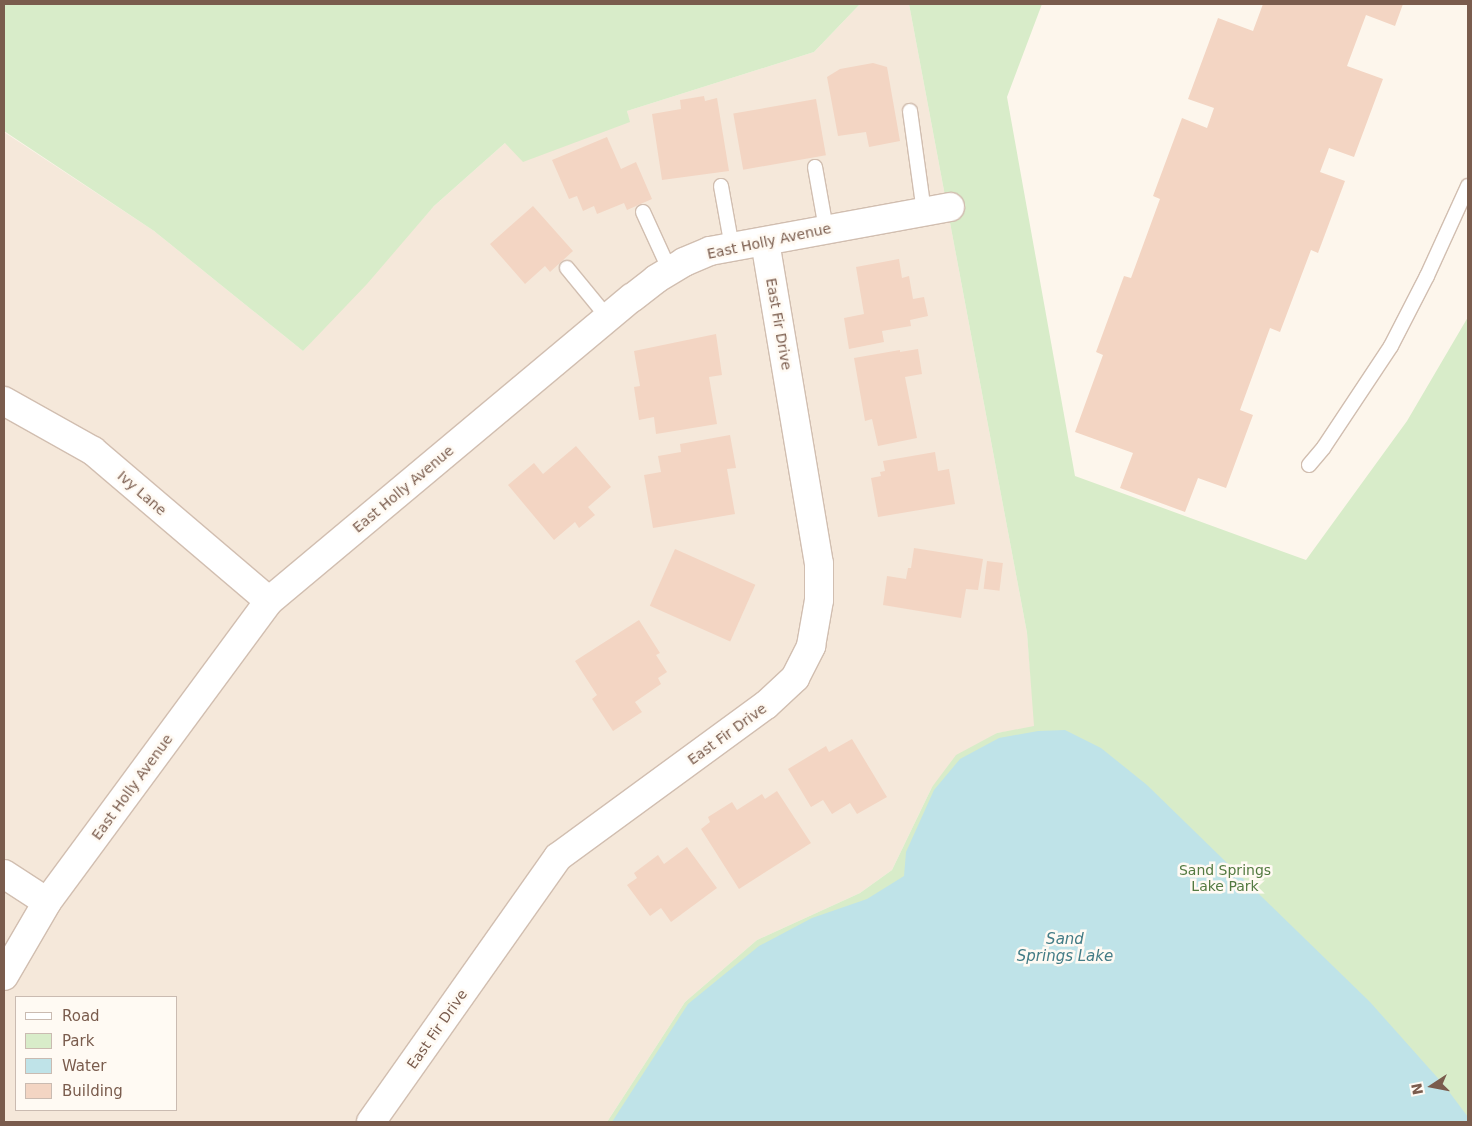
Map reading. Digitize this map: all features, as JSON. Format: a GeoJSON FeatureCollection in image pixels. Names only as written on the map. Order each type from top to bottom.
{"type":"FeatureCollection","features":[{"type":"Feature","properties":{"kind":"street","name":"East Holly Avenue"},"geometry":{"type":"LineString","coordinates":[[4,976],[47,902],[269,601],[608,318],[656,279],[684,262],[710,252],[950,207]]}},
{"type":"Feature","properties":{"kind":"street","name":"East Fir Drive"},"geometry":{"type":"LineString","coordinates":[[371,1122],[558,857],[766,705],[795,678],[811,646],[819,600],[819,564],[765,241]]}},
{"type":"Feature","properties":{"kind":"street","name":"Ivy Lane"},"geometry":{"type":"LineString","coordinates":[[4,401],[94,451],[269,601]]}},
{"type":"Feature","properties":{"kind":"street"},"geometry":{"type":"LineString","coordinates":[[4,874],[47,902]]}},
{"type":"Feature","properties":{"kind":"lane"},"geometry":{"type":"LineString","coordinates":[[910,111],[924,212]]}},
{"type":"Feature","properties":{"kind":"lane"},"geometry":{"type":"LineString","coordinates":[[815,167],[826,229]]}},
{"type":"Feature","properties":{"kind":"lane"},"geometry":{"type":"LineString","coordinates":[[721,186],[732,247]]}},
{"type":"Feature","properties":{"kind":"lane"},"geometry":{"type":"LineString","coordinates":[[1309,465],[1324,446],[1391,346],[1466,201],[1468,186]]}},
{"type":"Feature","properties":{"kind":"lane"},"geometry":{"type":"LineString","coordinates":[[643,212],[670,270]]}},
{"type":"Feature","properties":{"kind":"lane"},"geometry":{"type":"LineString","coordinates":[[567,268],[608,318]]}},
{"type":"Feature","properties":{"kind":"shaded area"},"geometry":{"type":"Polygon","coordinates":[[[860,4],[909,4],[1027,633],[1035,727],[997,733],[932,787],[892,870],[860,893],[757,940],[685,1002],[607,1122],[4,1122],[4,132],[154,231],[303,351],[434,206],[505,143],[629,122],[627,111],[814,52],[860,4]]]}},
{"type":"Feature","properties":{"kind":"green space"},"geometry":{"type":"Polygon","coordinates":[[[4,4],[860,4],[814,52],[627,111],[630,122],[523,162],[505,143],[434,206],[367,284],[303,351],[154,231],[4,131],[4,4]]]}},
{"type":"Feature","properties":{"kind":"green space","name":"Sand Springs Lake Park"},"geometry":{"type":"Polygon","coordinates":[[[909,4],[1042,4],[1007,97],[1075,476],[1306,560],[1407,421],[1468,317],[1468,1122],[607,1122],[685,1002],[757,940],[860,893],[892,870],[932,787],[956,755],[997,733],[1034,726],[1027,633],[909,4]]]}},
{"type":"Feature","properties":{"kind":"water","name":"Sand Springs Lake"},"geometry":{"type":"Polygon","coordinates":[[[1065,730],[1101,748],[1147,785],[1370,1002],[1444,1085],[1468,1117],[1468,1122],[612,1122],[688,1004],[759,946],[812,918],[867,899],[904,876],[906,852],[934,790],[960,759],[999,738],[1038,731],[1065,730]]]}},
{"type":"Feature","properties":{"kind":"building"},"geometry":{"type":"Polygon","coordinates":[[[1263,4],[1403,4],[1395,26],[1366,15],[1347,66],[1383,79],[1354,157],[1329,148],[1320,172],[1345,181],[1318,253],[1311,250],[1280,332],[1270,328],[1240,410],[1253,415],[1226,488],[1198,478],[1185,512],[1120,488],[1133,453],[1075,432],[1103,355],[1096,352],[1124,276],[1131,278],[1160,199],[1153,196],[1182,118],[1207,128],[1214,108],[1188,99],[1218,18],[1253,31],[1263,4]]]}},
{"type":"Feature","properties":{"kind":"building"},"geometry":{"type":"Polygon","coordinates":[[[873,63],[887,67],[900,141],[869,147],[866,132],[838,136],[827,77],[840,69],[873,63]]]}},
{"type":"Feature","properties":{"kind":"building"},"geometry":{"type":"Polygon","coordinates":[[[704,96],[705,101],[717,98],[729,171],[662,180],[652,114],[681,109],[680,100],[704,96]]]}},
{"type":"Feature","properties":{"kind":"building"},"geometry":{"type":"Polygon","coordinates":[[[816,99],[826,155],[743,170],[733,114],[816,99]]]}},
{"type":"Feature","properties":{"kind":"building"},"geometry":{"type":"Polygon","coordinates":[[[607,137],[621,169],[636,162],[652,199],[627,210],[624,203],[597,214],[594,206],[583,211],[577,196],[569,199],[552,160],[607,137]]]}},
{"type":"Feature","properties":{"kind":"building"},"geometry":{"type":"Polygon","coordinates":[[[533,206],[573,251],[550,272],[545,266],[525,284],[490,244],[533,206]]]}},
{"type":"Feature","properties":{"kind":"building"},"geometry":{"type":"Polygon","coordinates":[[[899,259],[902,278],[909,276],[913,299],[924,297],[928,316],[910,320],[911,326],[882,331],[884,342],[849,349],[844,318],[864,314],[856,267],[899,259]]]}},
{"type":"Feature","properties":{"kind":"building"},"geometry":{"type":"Polygon","coordinates":[[[716,334],[722,375],[709,377],[717,424],[656,434],[654,417],[639,420],[634,387],[640,386],[634,351],[716,334]]]}},
{"type":"Feature","properties":{"kind":"building"},"geometry":{"type":"Polygon","coordinates":[[[918,349],[922,374],[905,377],[917,438],[878,446],[872,419],[865,421],[854,358],[900,350],[900,352],[918,349]]]}},
{"type":"Feature","properties":{"kind":"building"},"geometry":{"type":"Polygon","coordinates":[[[730,435],[736,468],[727,469],[735,514],[653,528],[644,475],[661,472],[658,456],[681,452],[680,444],[730,435]]]}},
{"type":"Feature","properties":{"kind":"building"},"geometry":{"type":"Polygon","coordinates":[[[576,446],[611,487],[588,507],[595,515],[579,528],[575,522],[554,540],[508,485],[534,463],[543,474],[576,446]]]}},
{"type":"Feature","properties":{"kind":"building"},"geometry":{"type":"Polygon","coordinates":[[[935,452],[938,471],[949,469],[955,504],[878,517],[871,478],[881,476],[880,472],[885,471],[883,461],[935,452]]]}},
{"type":"Feature","properties":{"kind":"building"},"geometry":{"type":"Polygon","coordinates":[[[914,548],[983,559],[978,590],[966,589],[961,618],[883,605],[887,576],[906,579],[908,568],[911,568],[914,548]]]}},
{"type":"Feature","properties":{"kind":"building"},"geometry":{"type":"Polygon","coordinates":[[[675,549],[755,585],[730,641],[650,606],[675,549]]]}},
{"type":"Feature","properties":{"kind":"building"},"geometry":{"type":"Polygon","coordinates":[[[987,561],[1003,563],[999,591],[984,589],[987,561]]]}},
{"type":"Feature","properties":{"kind":"building"},"geometry":{"type":"Polygon","coordinates":[[[639,620],[660,653],[656,655],[667,672],[658,678],[661,684],[635,702],[642,712],[613,731],[592,699],[597,695],[575,661],[639,620]]]}},
{"type":"Feature","properties":{"kind":"building"},"geometry":{"type":"Polygon","coordinates":[[[852,739],[887,797],[857,814],[850,803],[832,814],[823,800],[811,807],[788,769],[826,746],[829,752],[852,739]]]}},
{"type":"Feature","properties":{"kind":"building"},"geometry":{"type":"Polygon","coordinates":[[[777,791],[811,843],[739,889],[701,829],[710,822],[708,817],[732,802],[737,810],[762,794],[765,799],[777,791]]]}},
{"type":"Feature","properties":{"kind":"building"},"geometry":{"type":"Polygon","coordinates":[[[687,847],[717,888],[671,922],[661,908],[650,916],[627,885],[637,878],[634,873],[658,855],[664,864],[687,847]]]}}]}
